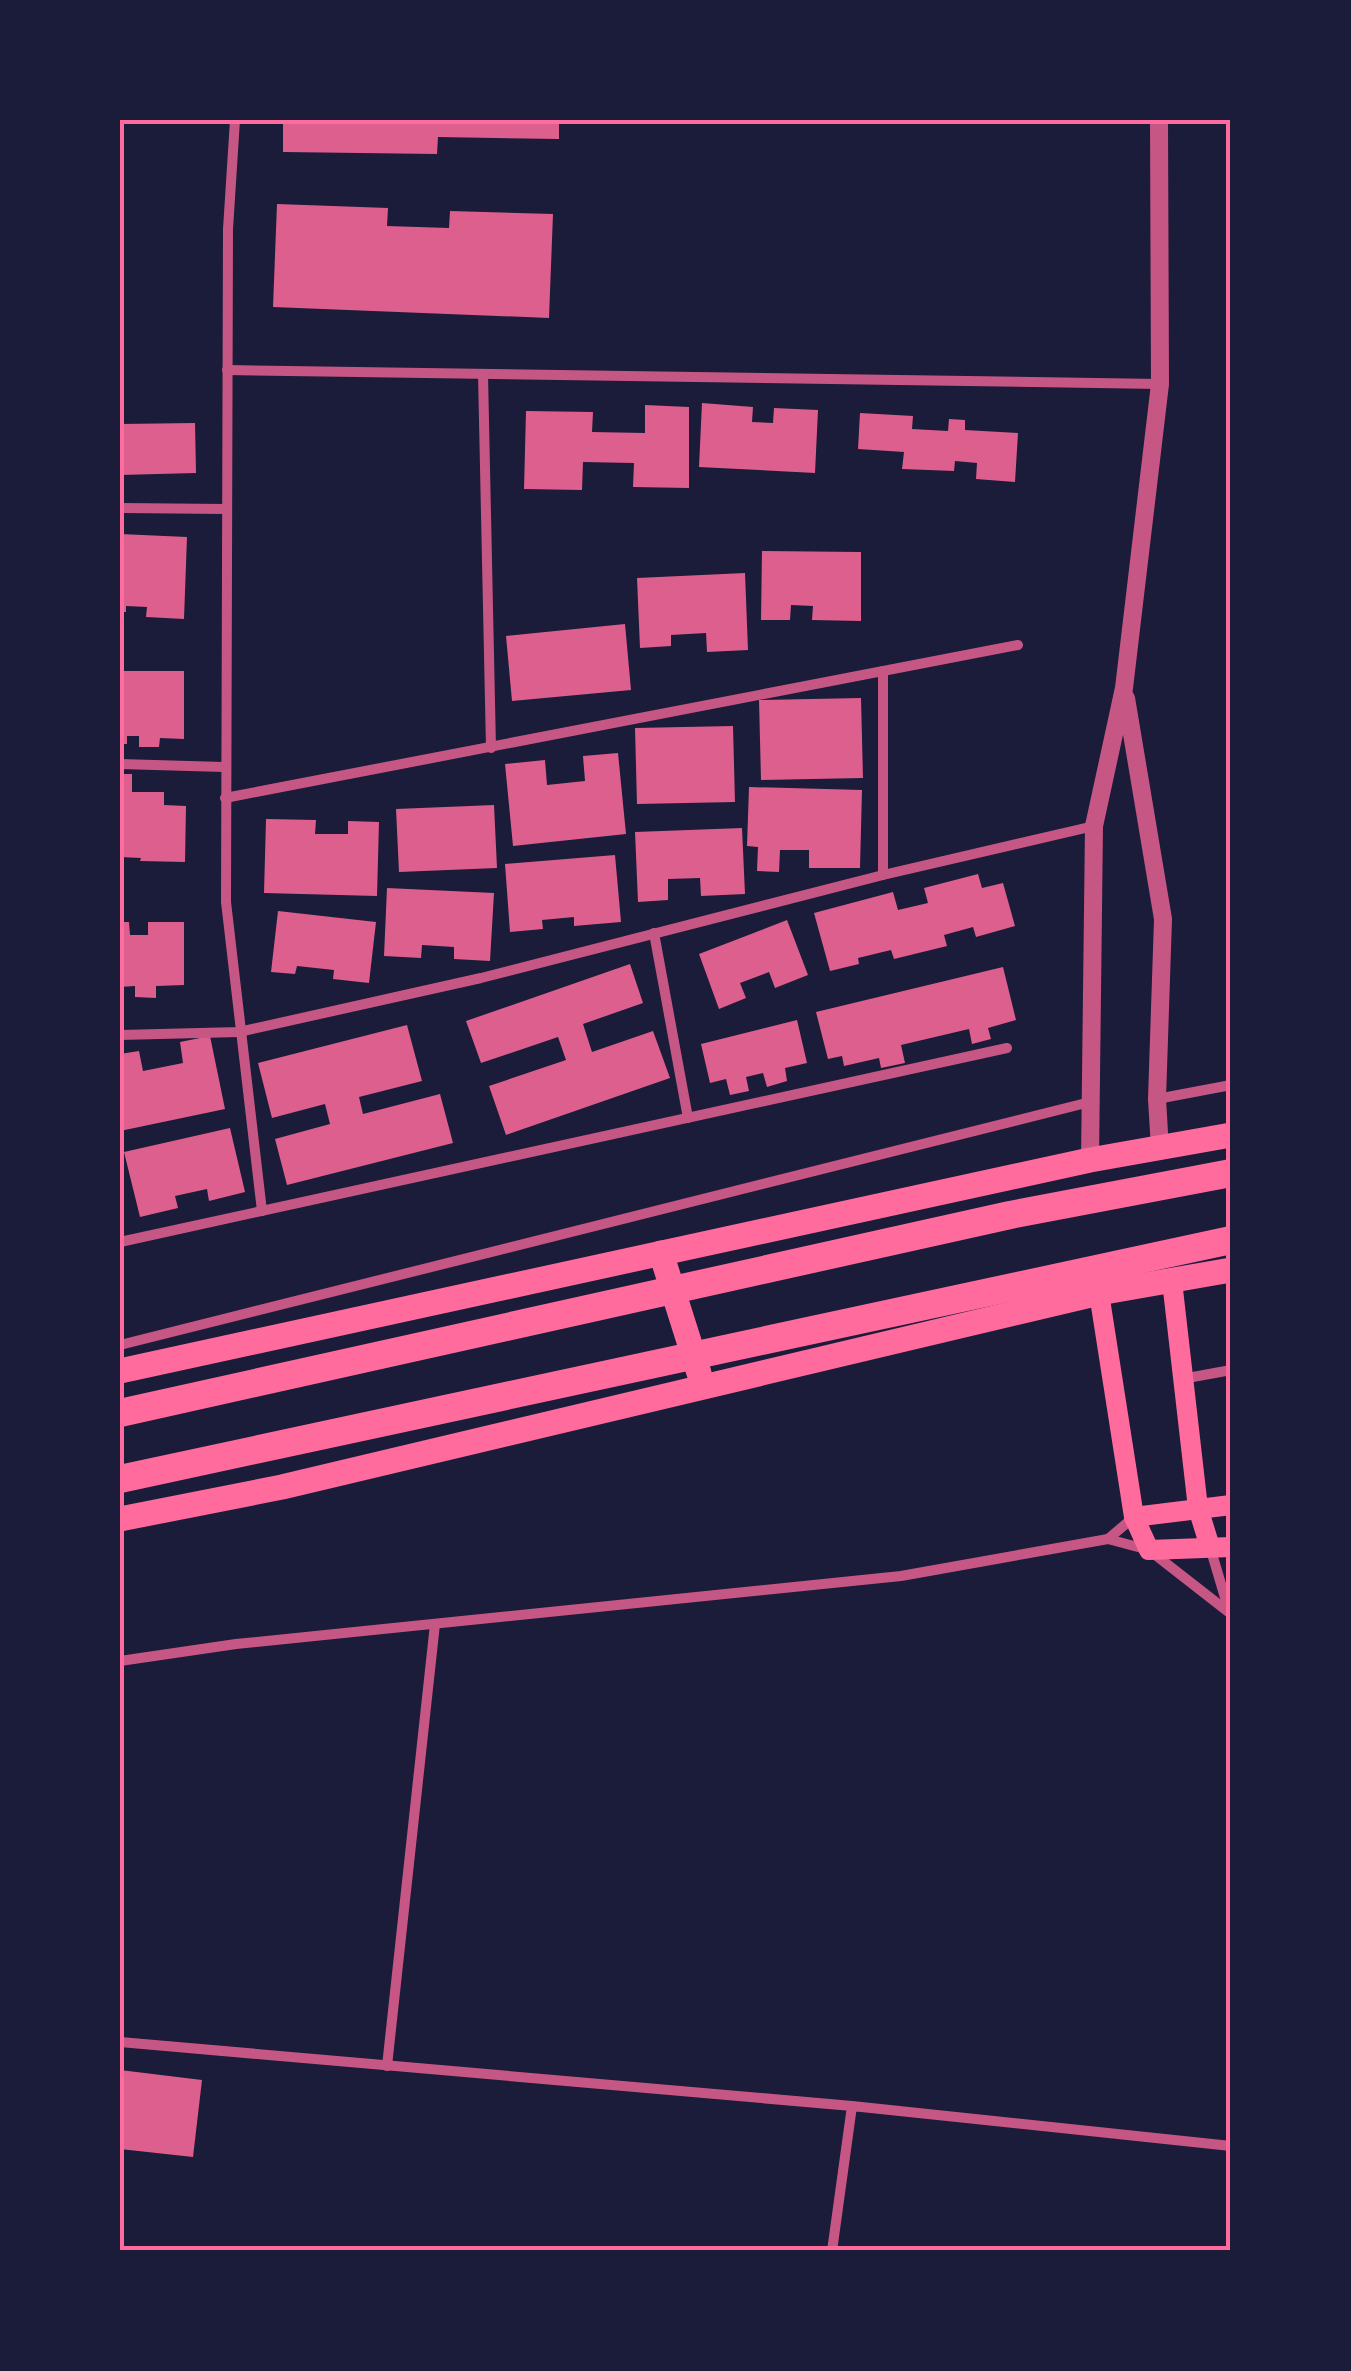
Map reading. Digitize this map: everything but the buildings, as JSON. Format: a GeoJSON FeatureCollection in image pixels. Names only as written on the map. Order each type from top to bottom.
{"type":"FeatureCollection","features":[{"type":"Feature","properties":{"kind":"highway"},"geometry":{"type":"LineString","coordinates":[[120,1413],[1010,1214],[1231,1172]]}},
{"type":"Feature","properties":{"kind":"highway"},"geometry":{"type":"LineString","coordinates":[[120,1479],[1231,1240]]}},
{"type":"Feature","properties":{"kind":"main road"},"geometry":{"type":"LineString","coordinates":[[120,1371],[1090,1160],[1231,1134]]}},
{"type":"Feature","properties":{"kind":"main road"},"geometry":{"type":"LineString","coordinates":[[661,1254],[703,1387]]}},
{"type":"Feature","properties":{"kind":"main road"},"geometry":{"type":"LineString","coordinates":[[120,1519],[282,1487],[1099,1294],[1231,1270]]}},
{"type":"Feature","properties":{"kind":"main road"},"geometry":{"type":"LineString","coordinates":[[1099,1294],[1134,1517],[1149,1550],[1220,1547],[1198,1508],[1172,1281]]}},
{"type":"Feature","properties":{"kind":"main road"},"geometry":{"type":"LineString","coordinates":[[1134,1517],[1231,1505]]}},
{"type":"Feature","properties":{"kind":"street"},"geometry":{"type":"LineString","coordinates":[[235,120],[228,229],[226,902],[262,1212]]}},
{"type":"Feature","properties":{"kind":"street"},"geometry":{"type":"LineString","coordinates":[[1090,1160],[1094,826],[1124,688],[1160,384],[1159,120]]}},
{"type":"Feature","properties":{"kind":"street"},"geometry":{"type":"LineString","coordinates":[[228,370],[1160,384]]}},
{"type":"Feature","properties":{"kind":"street"},"geometry":{"type":"LineString","coordinates":[[484,374],[492,748]]}},
{"type":"Feature","properties":{"kind":"street"},"geometry":{"type":"LineString","coordinates":[[120,508],[227,509]]}},
{"type":"Feature","properties":{"kind":"street"},"geometry":{"type":"LineString","coordinates":[[225,798],[1018,645]]}},
{"type":"Feature","properties":{"kind":"street"},"geometry":{"type":"LineString","coordinates":[[883,875],[884,671]]}},
{"type":"Feature","properties":{"kind":"street"},"geometry":{"type":"LineString","coordinates":[[1124,688],[1163,920],[1157,1099],[1160,1148]]}},
{"type":"Feature","properties":{"kind":"street"},"geometry":{"type":"LineString","coordinates":[[120,764],[224,767]]}},
{"type":"Feature","properties":{"kind":"street"},"geometry":{"type":"LineString","coordinates":[[120,1035],[239,1032],[481,978],[883,875],[1094,826]]}},
{"type":"Feature","properties":{"kind":"street"},"geometry":{"type":"LineString","coordinates":[[654,933],[688,1118]]}},
{"type":"Feature","properties":{"kind":"street"},"geometry":{"type":"LineString","coordinates":[[120,1242],[1007,1048]]}},
{"type":"Feature","properties":{"kind":"street"},"geometry":{"type":"LineString","coordinates":[[1157,1099],[1231,1084]]}},
{"type":"Feature","properties":{"kind":"street"},"geometry":{"type":"LineString","coordinates":[[120,1345],[1090,1102]]}},
{"type":"Feature","properties":{"kind":"street"},"geometry":{"type":"LineString","coordinates":[[1181,1380],[1231,1370]]}},
{"type":"Feature","properties":{"kind":"street"},"geometry":{"type":"LineString","coordinates":[[1108,1538],[1134,1517]]}},
{"type":"Feature","properties":{"kind":"street"},"geometry":{"type":"LineString","coordinates":[[120,1661],[236,1644],[901,1576],[1108,1538],[1149,1550],[1230,1613]]}},
{"type":"Feature","properties":{"kind":"street"},"geometry":{"type":"LineString","coordinates":[[1220,1547],[1230,1613]]}},
{"type":"Feature","properties":{"kind":"street"},"geometry":{"type":"LineString","coordinates":[[387,2066],[435,1624]]}},
{"type":"Feature","properties":{"kind":"street"},"geometry":{"type":"LineString","coordinates":[[120,2042],[852,2106],[1231,2146]]}},
{"type":"Feature","properties":{"kind":"street"},"geometry":{"type":"LineString","coordinates":[[832,2251],[852,2106]]}}]}
